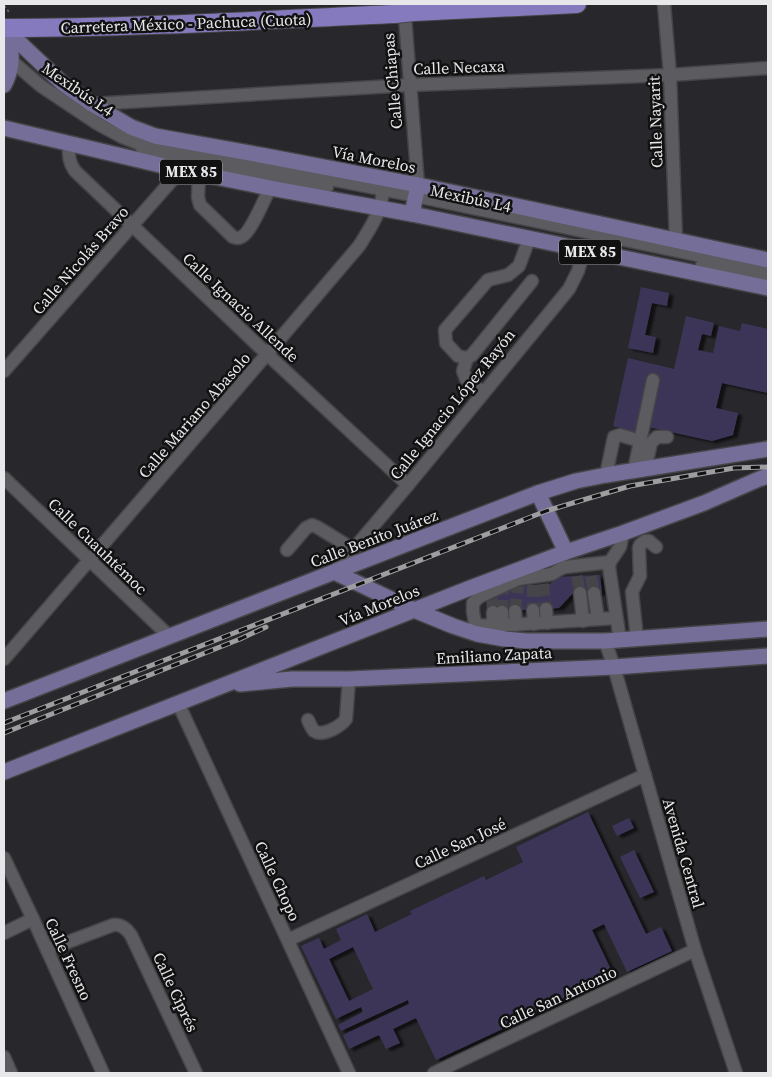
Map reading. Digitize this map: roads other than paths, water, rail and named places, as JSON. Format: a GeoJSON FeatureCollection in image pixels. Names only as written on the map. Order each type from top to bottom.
{"type":"FeatureCollection","features":[{"type":"Feature","properties":{"kind":"highway","name":"Carretera México - Pachuca (Cuota)"},"geometry":{"type":"LineString","coordinates":[[7,26],[55,28],[191,24],[404,10],[577,4]]}},
{"type":"Feature","properties":{"kind":"main road"},"geometry":{"type":"LineString","coordinates":[[4,85],[8,76],[7,26]]}},
{"type":"Feature","properties":{"kind":"main road","name":"Vía Morelos"},"geometry":{"type":"LineString","coordinates":[[7,26],[62,83],[92,104],[131,127],[155,136],[257,154],[383,193],[676,240],[768,260]]}},
{"type":"Feature","properties":{"kind":"main road","name":"Vía Morelos"},"geometry":{"type":"LineString","coordinates":[[4,128],[180,170],[270,188],[383,193],[415,199],[529,239],[768,288]]}},
{"type":"Feature","properties":{"kind":"main road","name":"Calle Benito Juárez"},"geometry":{"type":"LineString","coordinates":[[4,701],[538,493],[576,481],[606,475],[768,449]]}},
{"type":"Feature","properties":{"kind":"main road","name":"Vía Morelos"},"geometry":{"type":"LineString","coordinates":[[4,772],[414,610],[493,591],[573,565],[623,533],[704,503],[768,476]]}},
{"type":"Feature","properties":{"kind":"main road"},"geometry":{"type":"LineString","coordinates":[[538,493],[573,565]]}},
{"type":"Feature","properties":{"kind":"main road","name":"Emiliano Zapata"},"geometry":{"type":"LineString","coordinates":[[334,572],[414,610],[453,626],[476,630],[505,639],[526,641],[605,641],[768,629]]}},
{"type":"Feature","properties":{"kind":"main road","name":"Emiliano Zapata"},"geometry":{"type":"LineString","coordinates":[[221,686],[292,679],[349,679],[614,667],[768,656]]}},
{"type":"Feature","properties":{"kind":"street","name":"Calle Nayarit"},"geometry":{"type":"LineString","coordinates":[[664,4],[670,75],[676,240]]}},
{"type":"Feature","properties":{"kind":"street","name":"Calle Chiapas"},"geometry":{"type":"LineString","coordinates":[[404,10],[410,85],[415,199]]}},
{"type":"Feature","properties":{"kind":"street","name":"Mexibús L4"},"geometry":{"type":"LineString","coordinates":[[8,57],[41,86],[70,106],[122,137],[140,144],[147,142],[383,193]]}},
{"type":"Feature","properties":{"kind":"street","name":"Calle Necaxa"},"geometry":{"type":"LineString","coordinates":[[92,104],[410,85],[670,75],[768,68]]}},
{"type":"Feature","properties":{"kind":"street","name":"Calle Ignacio Allende"},"geometry":{"type":"LineString","coordinates":[[69,144],[70,164],[75,171],[408,485]]}},
{"type":"Feature","properties":{"kind":"street","name":"Calle Nicolás Bravo"},"geometry":{"type":"LineString","coordinates":[[4,371],[180,170]]}},
{"type":"Feature","properties":{"kind":"street"},"geometry":{"type":"LineString","coordinates":[[199,174],[198,197],[200,205],[236,238],[246,234],[270,188]]}},
{"type":"Feature","properties":{"kind":"street","name":"Calle Mariano Abasolo"},"geometry":{"type":"LineString","coordinates":[[4,659],[358,246],[371,227],[383,193]]}},
{"type":"Feature","properties":{"kind":"street","name":"Mexibús L4"},"geometry":{"type":"LineString","coordinates":[[415,199],[768,270]]}},
{"type":"Feature","properties":{"kind":"street","name":"Mexibús L4"},"geometry":{"type":"LineString","coordinates":[[415,199],[768,280]]}},
{"type":"Feature","properties":{"kind":"street"},"geometry":{"type":"LineString","coordinates":[[467,358],[458,356],[446,343],[445,330],[488,280],[508,275],[519,266],[529,239]]}},
{"type":"Feature","properties":{"kind":"street","name":"Calle Ignacio López Rayón"},"geometry":{"type":"LineString","coordinates":[[334,572],[569,289],[578,271],[584,250]]}},
{"type":"Feature","properties":{"kind":"street"},"geometry":{"type":"LineString","coordinates":[[483,394],[466,379],[463,372],[467,358],[472,355],[532,281]]}},
{"type":"Feature","properties":{"kind":"street"},"geometry":{"type":"LineString","coordinates":[[639,469],[640,441],[653,380]]}},
{"type":"Feature","properties":{"kind":"street"},"geometry":{"type":"LineString","coordinates":[[606,475],[614,437],[620,435],[640,441]]}},
{"type":"Feature","properties":{"kind":"street"},"geometry":{"type":"LineString","coordinates":[[639,469],[657,437],[667,437]]}},
{"type":"Feature","properties":{"kind":"street","name":"Calle Cuauhtémoc"},"geometry":{"type":"LineString","coordinates":[[4,478],[170,636]]}},
{"type":"Feature","properties":{"kind":"street"},"geometry":{"type":"LineString","coordinates":[[287,550],[306,528],[312,525],[353,548]]}},
{"type":"Feature","properties":{"kind":"street"},"geometry":{"type":"LineString","coordinates":[[620,640],[609,566],[620,547],[623,533]]}},
{"type":"Feature","properties":{"kind":"street"},"geometry":{"type":"LineString","coordinates":[[637,638],[632,592],[640,576],[640,545],[645,541],[649,541],[656,547]]}},
{"type":"Feature","properties":{"kind":"street"},"geometry":{"type":"LineString","coordinates":[[610,562],[591,570],[573,565],[538,580],[518,582],[493,591],[479,597],[474,604],[473,612],[476,630],[504,625],[616,618]]}},
{"type":"Feature","properties":{"kind":"street"},"geometry":{"type":"LineString","coordinates":[[575,641],[579,621],[580,593]]}},
{"type":"Feature","properties":{"kind":"street"},"geometry":{"type":"LineString","coordinates":[[594,593],[598,620]]}},
{"type":"Feature","properties":{"kind":"street"},"geometry":{"type":"LineString","coordinates":[[539,609],[541,623]]}},
{"type":"Feature","properties":{"kind":"street"},"geometry":{"type":"LineString","coordinates":[[504,625],[516,611]]}},
{"type":"Feature","properties":{"kind":"street"},"geometry":{"type":"LineString","coordinates":[[497,612],[504,625]]}},
{"type":"Feature","properties":{"kind":"street","name":"Avenida Central"},"geometry":{"type":"LineString","coordinates":[[605,641],[695,950],[736,1073]]}},
{"type":"Feature","properties":{"kind":"street"},"geometry":{"type":"LineString","coordinates":[[308,720],[315,732],[321,733],[337,728],[343,723],[346,719],[349,679]]}},
{"type":"Feature","properties":{"kind":"street","name":"Calle Chopo"},"geometry":{"type":"LineString","coordinates":[[178,702],[349,1073]]}},
{"type":"Feature","properties":{"kind":"street","name":"Calle San José"},"geometry":{"type":"LineString","coordinates":[[288,940],[645,775]]}},
{"type":"Feature","properties":{"kind":"street","name":"Calle Fresno"},"geometry":{"type":"LineString","coordinates":[[4,858],[103,1073]]}},
{"type":"Feature","properties":{"kind":"street"},"geometry":{"type":"LineString","coordinates":[[4,933],[33,919]]}},
{"type":"Feature","properties":{"kind":"street","name":"Calle Ciprés"},"geometry":{"type":"LineString","coordinates":[[47,950],[113,925],[123,926],[130,935],[196,1073]]}},
{"type":"Feature","properties":{"kind":"street","name":"Calle San Antonio"},"geometry":{"type":"LineString","coordinates":[[434,1073],[695,950]]}},
{"type":"Feature","properties":{"kind":"street"},"geometry":{"type":"LineString","coordinates":[[4,1057],[11,1073]]}},
{"type":"Feature","properties":{"kind":"tunnel"},"geometry":{"type":"LineString","coordinates":[[577,576],[580,593]]}},
{"type":"Feature","properties":{"kind":"tunnel"},"geometry":{"type":"LineString","coordinates":[[591,576],[594,593]]}},
{"type":"Feature","properties":{"kind":"tunnel"},"geometry":{"type":"LineString","coordinates":[[543,584],[546,609]]}},
{"type":"Feature","properties":{"kind":"tunnel"},"geometry":{"type":"LineString","coordinates":[[533,585],[533,610]]}},
{"type":"Feature","properties":{"kind":"tunnel"},"geometry":{"type":"LineString","coordinates":[[515,611],[518,586]]}},
{"type":"Feature","properties":{"kind":"tunnel"},"geometry":{"type":"LineString","coordinates":[[502,612],[503,592]]}},
{"type":"Feature","properties":{"kind":"tunnel"},"geometry":{"type":"LineString","coordinates":[[492,599],[493,612]]}},
{"type":"Feature","properties":{"kind":"railway"},"geometry":{"type":"LineString","coordinates":[[4,723],[546,511],[630,486],[734,468],[768,467]]}},
{"type":"Feature","properties":{"kind":"railway"},"geometry":{"type":"LineString","coordinates":[[4,733],[266,627]]}}]}
